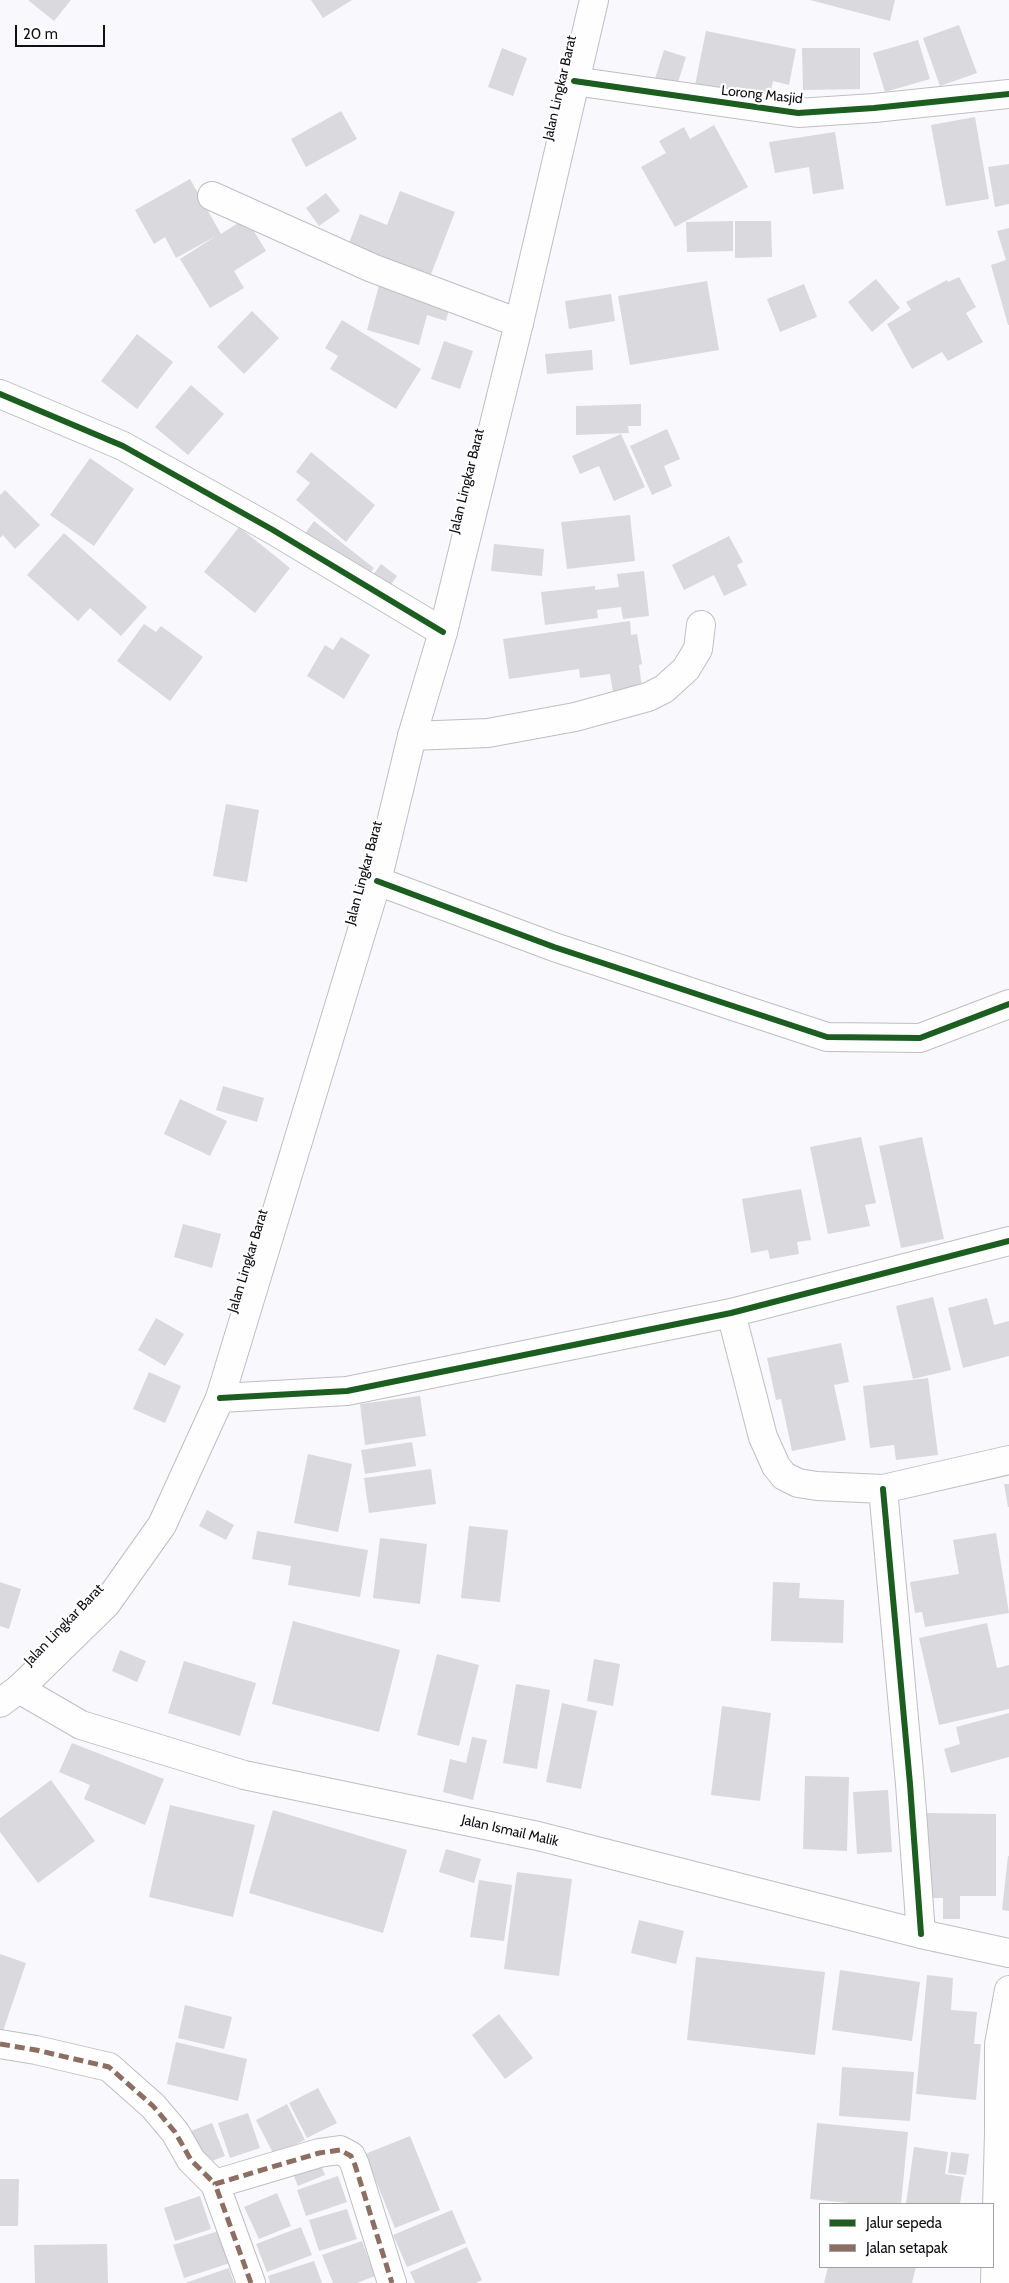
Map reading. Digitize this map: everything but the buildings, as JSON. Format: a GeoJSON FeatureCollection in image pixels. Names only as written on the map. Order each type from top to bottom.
{"type":"FeatureCollection","features":[{"type":"Feature","properties":{"kind":"main road","name":"Jalan Lingkar Barat"},"geometry":{"type":"LineString","coordinates":[[9,1696],[106,1604],[162,1525],[220,1398],[377,881],[412,736],[443,632],[519,323],[594,0]]}},
{"type":"Feature","properties":{"kind":"main road","name":"Lorong Masjid"},"geometry":{"type":"LineString","coordinates":[[574,81],[798,114],[1009,94]]}},
{"type":"Feature","properties":{"kind":"main road"},"geometry":{"type":"LineString","coordinates":[[212,196],[372,268],[519,323]]}},
{"type":"Feature","properties":{"kind":"main road"},"geometry":{"type":"LineString","coordinates":[[0,394],[123,446],[273,530],[443,632]]}},
{"type":"Feature","properties":{"kind":"main road"},"geometry":{"type":"LineString","coordinates":[[412,736],[488,733],[576,717],[648,697],[664,689],[686,669],[698,648],[702,625]]}},
{"type":"Feature","properties":{"kind":"main road"},"geometry":{"type":"LineString","coordinates":[[377,881],[554,947],[827,1037],[920,1038],[1009,1004]]}},
{"type":"Feature","properties":{"kind":"main road"},"geometry":{"type":"LineString","coordinates":[[220,1398],[347,1391],[731,1313],[1009,1241]]}},
{"type":"Feature","properties":{"kind":"main road"},"geometry":{"type":"LineString","coordinates":[[731,1313],[763,1437],[776,1466],[784,1476],[798,1483],[883,1489],[1009,1460]]}},
{"type":"Feature","properties":{"kind":"main road"},"geometry":{"type":"LineString","coordinates":[[883,1489],[910,1784],[921,1934]]}},
{"type":"Feature","properties":{"kind":"main road","name":"Jalan Ismail Malik"},"geometry":{"type":"LineString","coordinates":[[9,1696],[81,1725],[244,1775],[538,1836],[921,1934],[1009,1953]]}},
{"type":"Feature","properties":{"kind":"main road"},"geometry":{"type":"LineString","coordinates":[[995,2283],[999,2133],[998,2044],[1009,1990]]}},
{"type":"Feature","properties":{"kind":"main road"},"geometry":{"type":"LineString","coordinates":[[0,2044],[109,2066],[153,2106],[175,2132],[191,2160],[215,2184],[251,2283]]}},
{"type":"Feature","properties":{"kind":"main road"},"geometry":{"type":"LineString","coordinates":[[215,2184],[332,2150],[347,2152],[351,2156],[360,2178],[392,2283]]}},
{"type":"Feature","properties":{"kind":"marked path"},"geometry":{"type":"LineString","coordinates":[[0,2044],[36,2050],[109,2067],[153,2106],[175,2132],[191,2160],[215,2184]]}},
{"type":"Feature","properties":{"kind":"marked path"},"geometry":{"type":"LineString","coordinates":[[251,2283],[215,2184],[319,2153],[340,2150],[351,2156],[355,2165],[392,2283]]}},
{"type":"Feature","properties":{"kind":"cycle path"},"geometry":{"type":"LineString","coordinates":[[574,81],[798,113],[874,108],[1009,94]]}},
{"type":"Feature","properties":{"kind":"cycle path"},"geometry":{"type":"LineString","coordinates":[[0,394],[123,446],[273,530],[443,632]]}},
{"type":"Feature","properties":{"kind":"cycle path"},"geometry":{"type":"LineString","coordinates":[[377,881],[554,947],[827,1037],[920,1038],[1009,1004]]}},
{"type":"Feature","properties":{"kind":"cycle path"},"geometry":{"type":"LineString","coordinates":[[220,1398],[347,1391],[731,1313],[1009,1241]]}},
{"type":"Feature","properties":{"kind":"cycle path"},"geometry":{"type":"LineString","coordinates":[[883,1489],[910,1784],[921,1934]]}}]}
